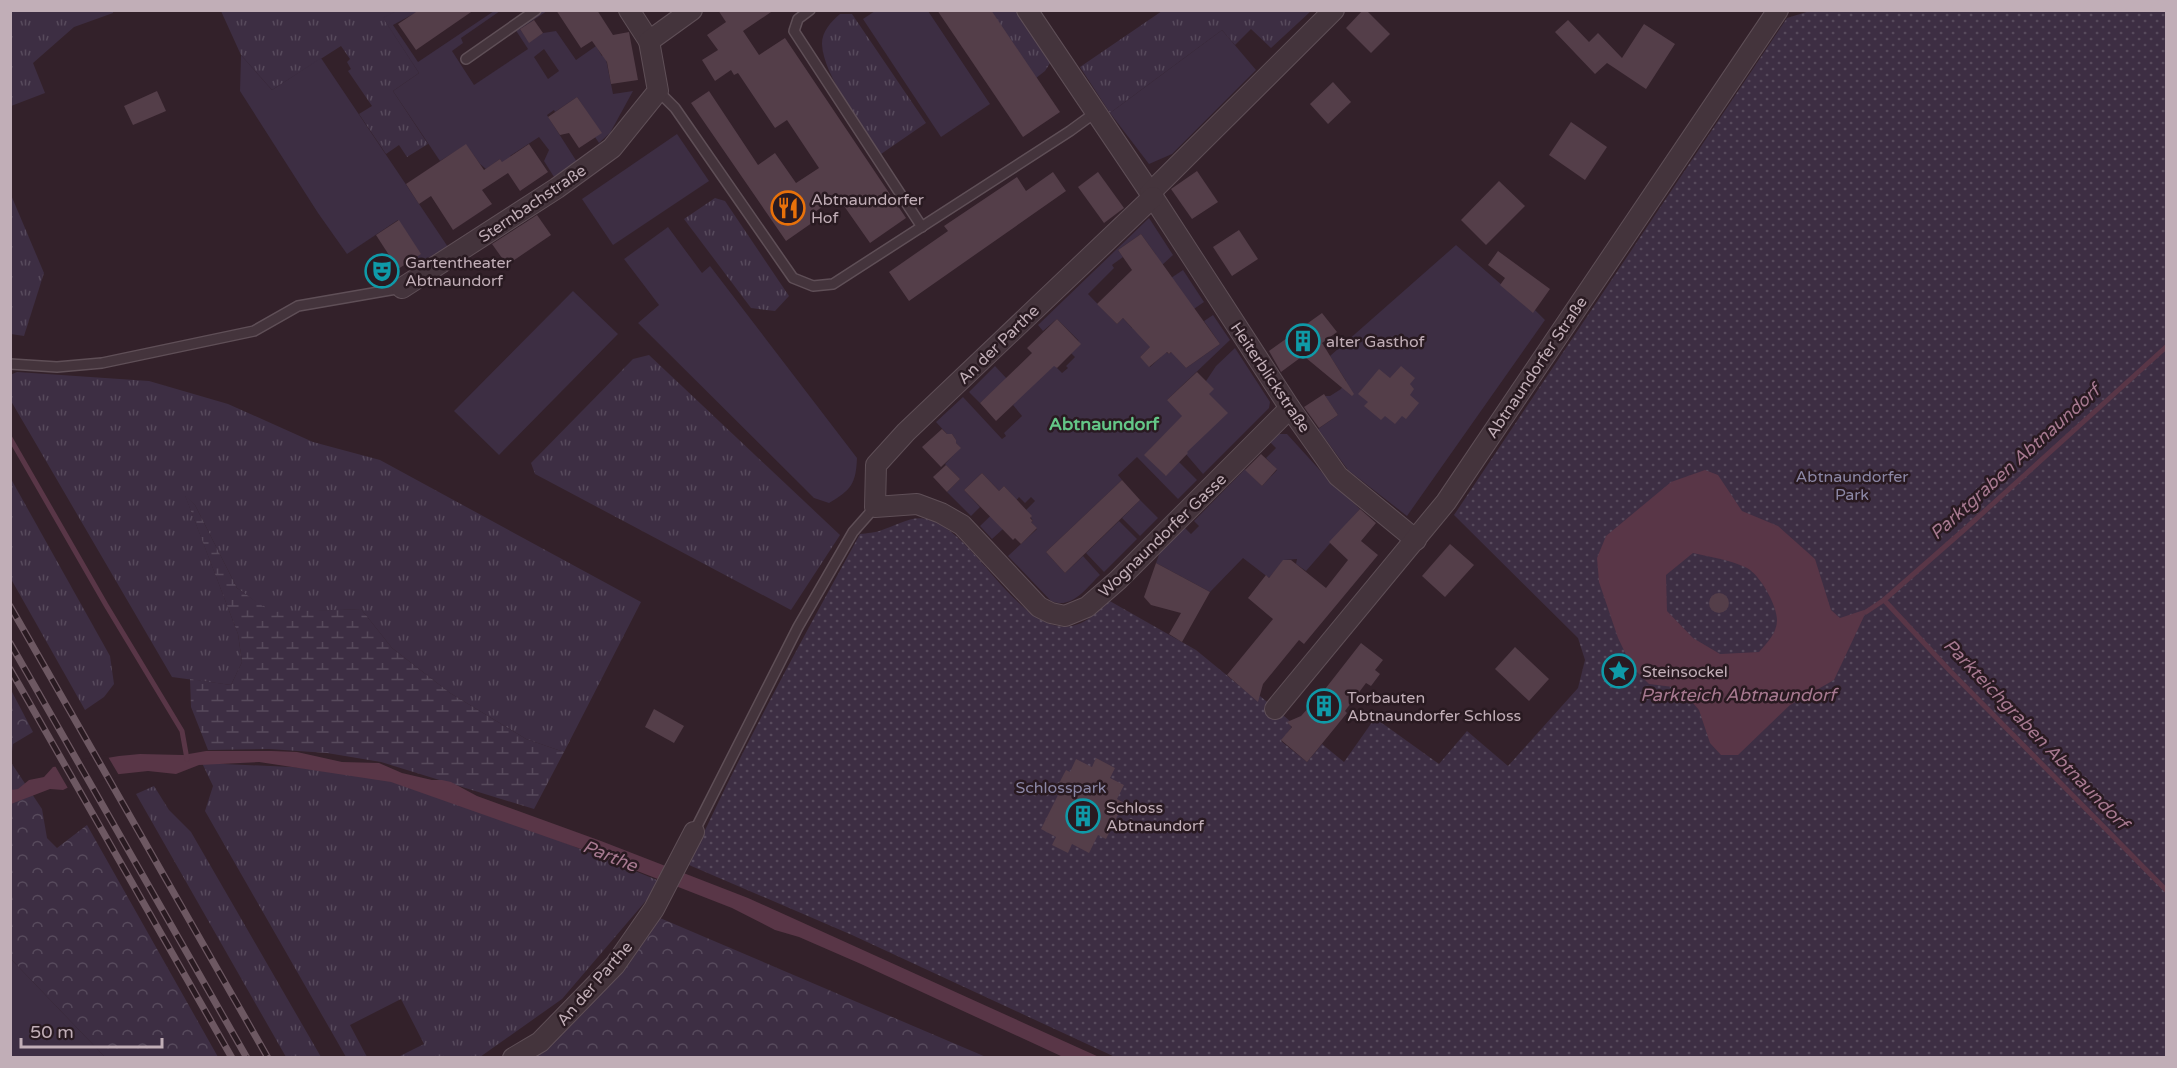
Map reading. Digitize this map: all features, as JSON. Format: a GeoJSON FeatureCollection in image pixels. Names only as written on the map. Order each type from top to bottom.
{"type":"FeatureCollection","features":[{"type":"Feature","properties":{"kind":"street"},"geometry":{"type":"LineString","coordinates":[[629,10],[649,41],[658,92]]}},
{"type":"Feature","properties":{"kind":"street"},"geometry":{"type":"LineString","coordinates":[[649,41],[692,10]]}},
{"type":"Feature","properties":{"kind":"street","name":"Heiterblickstraße"},"geometry":{"type":"LineString","coordinates":[[1027,10],[1290,408],[1338,476],[1416,540]]}},
{"type":"Feature","properties":{"kind":"street"},"geometry":{"type":"LineString","coordinates":[[1151,195],[1334,10]]}},
{"type":"Feature","properties":{"kind":"street","name":"Abtnaundorfer Straße"},"geometry":{"type":"LineString","coordinates":[[1275,708],[1446,502],[1778,10]]}},
{"type":"Feature","properties":{"kind":"street","name":"Sternbachstraße"},"geometry":{"type":"LineString","coordinates":[[402,288],[557,188],[612,148],[658,92]]}},
{"type":"Feature","properties":{"kind":"street","name":"An der Parthe"},"geometry":{"type":"LineString","coordinates":[[875,507],[876,465],[906,432],[1151,195]]}},
{"type":"Feature","properties":{"kind":"street","name":"Wognaundorfer Gasse"},"geometry":{"type":"LineString","coordinates":[[875,507],[917,504],[941,513],[962,525],[1039,607],[1065,616],[1087,607],[1118,580],[1290,408]]}},
{"type":"Feature","properties":{"kind":"street","name":"An der Parthe"},"geometry":{"type":"LineString","coordinates":[[513,1058],[540,1042],[615,965],[654,909],[694,832]]}},
{"type":"Feature","properties":{"kind":"lane"},"geometry":{"type":"LineString","coordinates":[[466,59],[536,10]]}},
{"type":"Feature","properties":{"kind":"lane"},"geometry":{"type":"LineString","coordinates":[[810,10],[798,19],[794,31],[922,227]]}},
{"type":"Feature","properties":{"kind":"lane"},"geometry":{"type":"LineString","coordinates":[[658,92],[675,108],[793,278],[813,286],[833,284],[1096,112]]}},
{"type":"Feature","properties":{"kind":"lane","name":"Sternbachstraße"},"geometry":{"type":"LineString","coordinates":[[10,364],[57,367],[102,363],[254,331],[298,306],[402,288]]}},
{"type":"Feature","properties":{"kind":"lane"},"geometry":{"type":"LineString","coordinates":[[694,832],[798,627],[853,532],[875,507]]}},
{"type":"Feature","properties":{"kind":"green space"},"geometry":{"type":"Polygon","coordinates":[[[11,10],[113,10],[113,13],[74,27],[33,63],[45,93],[11,106],[11,10]]]}},
{"type":"Feature","properties":{"kind":"green space","name":"Abtnaundorfer Park"},"geometry":{"type":"Polygon","coordinates":[[[1813,10],[2166,11],[2166,1057],[1115,1057],[852,935],[689,865],[750,739],[860,534],[877,532],[918,518],[930,520],[948,530],[966,546],[1003,587],[1041,620],[1060,626],[1081,623],[1092,616],[1108,600],[1196,650],[1252,696],[1256,698],[1260,696],[1290,721],[1291,728],[1281,741],[1307,762],[1322,744],[1344,762],[1375,718],[1439,764],[1467,731],[1508,766],[1578,688],[1585,660],[1578,638],[1454,515],[1787,18],[1813,10]]]}},
{"type":"Feature","properties":{"kind":"green space"},"geometry":{"type":"Polygon","coordinates":[[[221,11],[396,11],[384,19],[419,73],[393,91],[428,144],[407,157],[399,145],[386,154],[359,114],[372,106],[348,71],[351,69],[347,62],[350,59],[341,46],[272,90],[241,55],[221,11]]]}},
{"type":"Feature","properties":{"kind":"green space"},"geometry":{"type":"Polygon","coordinates":[[[396,11],[419,11],[393,25],[418,62],[494,11],[500,11],[461,38],[463,43],[452,51],[474,85],[528,49],[515,29],[542,11],[547,11],[520,29],[529,42],[543,33],[556,31],[576,60],[596,46],[602,56],[605,54],[613,94],[633,91],[610,133],[599,143],[595,137],[601,133],[577,97],[547,115],[577,162],[554,177],[544,161],[549,150],[539,137],[510,156],[511,158],[503,164],[500,159],[486,169],[466,145],[440,161],[393,91],[419,73],[383,18],[396,11]],[[544,49],[534,57],[548,79],[559,71],[544,49]]]}},
{"type":"Feature","properties":{"kind":"green space"},"geometry":{"type":"Polygon","coordinates":[[[875,11],[928,11],[990,104],[941,137],[863,19],[875,11]]]}},
{"type":"Feature","properties":{"kind":"green space"},"geometry":{"type":"Polygon","coordinates":[[[991,11],[1018,11],[1052,60],[1045,71],[1036,78],[991,11]]]}},
{"type":"Feature","properties":{"kind":"green space"},"geometry":{"type":"Polygon","coordinates":[[[1162,11],[1311,11],[1271,48],[1251,29],[1235,45],[1222,30],[1110,113],[1080,67],[1162,11]]]}},
{"type":"Feature","properties":{"kind":"green space"},"geometry":{"type":"Polygon","coordinates":[[[840,14],[852,14],[926,123],[881,154],[837,86],[824,57],[822,44],[825,31],[840,14]]]}},
{"type":"Feature","properties":{"kind":"green space"},"geometry":{"type":"Polygon","coordinates":[[[1222,30],[1256,70],[1172,154],[1149,164],[1110,113],[1222,30]]]}},
{"type":"Feature","properties":{"kind":"green space"},"geometry":{"type":"Polygon","coordinates":[[[241,55],[272,90],[321,58],[448,247],[410,272],[405,264],[398,220],[347,254],[240,91],[241,55]]]}},
{"type":"Feature","properties":{"kind":"green space"},"geometry":{"type":"Polygon","coordinates":[[[677,134],[709,181],[613,245],[582,199],[677,134]]]}},
{"type":"Feature","properties":{"kind":"green space"},"geometry":{"type":"Polygon","coordinates":[[[11,195],[44,273],[24,336],[11,334],[11,195]]]}},
{"type":"Feature","properties":{"kind":"green space"},"geometry":{"type":"Polygon","coordinates":[[[715,198],[725,201],[789,296],[775,311],[751,308],[684,219],[715,198]]]}},
{"type":"Feature","properties":{"kind":"green space"},"geometry":{"type":"Polygon","coordinates":[[[1149,218],[1173,255],[1128,296],[1117,284],[1156,255],[1141,234],[1118,250],[1123,257],[1112,265],[1114,268],[1088,294],[1117,324],[1123,318],[1132,328],[1171,278],[1183,270],[1204,302],[1178,320],[1140,357],[1150,367],[1166,352],[1169,354],[1179,346],[1177,358],[1186,368],[1220,344],[1204,321],[1213,315],[1230,340],[1167,400],[1209,394],[1206,381],[1216,366],[1235,348],[1270,402],[1269,408],[1203,474],[1167,432],[1150,449],[1158,468],[1165,475],[1179,462],[1197,480],[1178,499],[1137,457],[1118,475],[1122,480],[1046,552],[1065,573],[1083,556],[1100,575],[1078,596],[1066,603],[1059,603],[1051,601],[1008,556],[1037,529],[1026,510],[1035,501],[1031,497],[1025,503],[1019,497],[1003,529],[992,539],[980,526],[1012,495],[1004,486],[999,491],[982,473],[964,490],[980,507],[971,516],[947,492],[960,479],[945,464],[960,448],[952,434],[947,434],[936,422],[963,397],[1002,439],[1006,436],[1004,433],[1022,416],[1013,405],[1015,403],[999,386],[980,403],[969,392],[995,366],[1022,395],[1054,365],[1062,373],[1068,368],[1066,366],[1075,357],[1070,352],[1079,343],[1078,340],[1057,319],[1043,331],[1038,325],[1149,218]]]}},
{"type":"Feature","properties":{"kind":"green space"},"geometry":{"type":"Polygon","coordinates":[[[668,227],[702,273],[710,266],[857,458],[854,480],[851,485],[843,494],[829,503],[814,498],[638,323],[659,305],[624,259],[668,227]]]}},
{"type":"Feature","properties":{"kind":"green space"},"geometry":{"type":"Polygon","coordinates":[[[1456,245],[1545,320],[1407,516],[1348,470],[1318,429],[1338,415],[1325,396],[1330,396],[1341,389],[1346,381],[1330,356],[1456,245]]]}},
{"type":"Feature","properties":{"kind":"green space"},"geometry":{"type":"Polygon","coordinates":[[[573,291],[618,334],[499,455],[454,411],[573,291]]]}},
{"type":"Feature","properties":{"kind":"green space"},"geometry":{"type":"Polygon","coordinates":[[[649,355],[840,535],[791,610],[535,474],[531,463],[633,359],[649,355]]]}},
{"type":"Feature","properties":{"kind":"green space"},"geometry":{"type":"Polygon","coordinates":[[[17,372],[149,381],[228,404],[313,442],[380,460],[641,602],[564,752],[526,739],[450,693],[392,648],[361,609],[271,613],[237,588],[195,505],[185,495],[238,634],[242,662],[231,685],[172,677],[11,401],[10,375],[17,372]]]}},
{"type":"Feature","properties":{"kind":"green space"},"geometry":{"type":"Polygon","coordinates":[[[1279,434],[1287,434],[1328,479],[1360,509],[1306,571],[1296,564],[1297,559],[1284,560],[1269,578],[1243,558],[1210,592],[1156,563],[1160,552],[1184,527],[1191,534],[1199,526],[1194,521],[1245,469],[1262,486],[1277,470],[1266,458],[1276,448],[1270,442],[1279,434]]]}},
{"type":"Feature","properties":{"kind":"green space"},"geometry":{"type":"Polygon","coordinates":[[[11,479],[110,656],[114,684],[104,697],[85,710],[11,579],[11,479]]]}},
{"type":"Feature","properties":{"kind":"green space"},"geometry":{"type":"Polygon","coordinates":[[[184,493],[195,505],[237,588],[271,612],[361,609],[392,648],[450,693],[526,739],[564,752],[534,809],[381,762],[327,753],[269,749],[208,750],[191,707],[190,679],[231,685],[242,662],[238,634],[184,493]]]}},
{"type":"Feature","properties":{"kind":"green space"},"geometry":{"type":"Polygon","coordinates":[[[1140,500],[1158,518],[1140,536],[1122,518],[1140,500]]]}},
{"type":"Feature","properties":{"kind":"green space"},"geometry":{"type":"Polygon","coordinates":[[[1119,521],[1137,539],[1104,572],[1086,553],[1119,521]]]}},
{"type":"Feature","properties":{"kind":"green space"},"geometry":{"type":"Polygon","coordinates":[[[11,690],[33,732],[13,744],[11,759],[11,690]]]}},
{"type":"Feature","properties":{"kind":"green space"},"geometry":{"type":"Polygon","coordinates":[[[10,761],[42,809],[47,838],[57,848],[87,825],[218,1057],[105,1057],[11,959],[10,761]]]}},
{"type":"Feature","properties":{"kind":"green space"},"geometry":{"type":"Polygon","coordinates":[[[202,763],[292,767],[380,776],[449,796],[662,882],[562,999],[480,1057],[398,1057],[424,1044],[401,999],[350,1025],[367,1057],[346,1057],[205,811],[213,786],[202,763]]]}},
{"type":"Feature","properties":{"kind":"green space"},"geometry":{"type":"Polygon","coordinates":[[[154,786],[169,810],[191,832],[321,1057],[286,1057],[136,794],[154,786]]]}},
{"type":"Feature","properties":{"kind":"green space"},"geometry":{"type":"Polygon","coordinates":[[[660,918],[986,1057],[528,1058],[625,965],[660,918]]]}},
{"type":"Feature","properties":{"kind":"green space"},"geometry":{"type":"Polygon","coordinates":[[[11,959],[105,1057],[11,1057],[11,959]]]}},
{"type":"Feature","properties":{"kind":"water","name":"Parkteich Abtnaundorf"},"geometry":{"type":"Polygon","coordinates":[[[1705,470],[1718,475],[1742,511],[1778,526],[1815,559],[1831,610],[1840,618],[1864,610],[1866,612],[1834,680],[1790,705],[1738,755],[1721,755],[1710,743],[1699,710],[1687,696],[1673,687],[1649,684],[1632,667],[1618,638],[1599,582],[1597,558],[1606,536],[1671,482],[1705,470]],[[1693,553],[1666,575],[1667,611],[1693,638],[1720,654],[1759,652],[1777,625],[1774,607],[1767,591],[1747,568],[1693,553]]]}},
{"type":"Feature","properties":{"kind":"water","name":"Parthe"},"geometry":{"type":"Polygon","coordinates":[[[206,751],[297,752],[342,762],[379,763],[402,773],[451,782],[477,796],[748,898],[1099,1057],[1063,1057],[861,964],[799,937],[775,930],[732,908],[581,849],[391,782],[259,762],[199,765],[176,774],[148,771],[111,775],[75,784],[63,790],[50,789],[11,804],[11,790],[18,789],[29,780],[44,777],[53,767],[119,756],[183,755],[206,751]]]}},
{"type":"Feature","properties":{"kind":"pier"},"geometry":{"type":"Polygon","coordinates":[[[107,755],[120,777],[69,790],[54,764],[107,755]]]}},
{"type":"Feature","properties":{"kind":"building"},"geometry":{"type":"Polygon","coordinates":[[[419,10],[474,10],[416,50],[398,24],[419,10]]]}},
{"type":"Feature","properties":{"kind":"building"},"geometry":{"type":"Polygon","coordinates":[[[556,10],[597,10],[613,35],[629,32],[638,80],[611,84],[607,62],[592,41],[581,48],[556,10]]]}},
{"type":"Feature","properties":{"kind":"building"},"geometry":{"type":"Polygon","coordinates":[[[718,10],[774,10],[743,31],[759,55],[785,38],[906,218],[870,243],[837,196],[815,212],[819,218],[786,241],[691,103],[709,91],[758,165],[775,153],[796,183],[819,168],[787,120],[775,128],[738,73],[734,75],[731,70],[715,81],[702,60],[718,50],[707,35],[726,22],[718,10]]]}},
{"type":"Feature","properties":{"kind":"building"},"geometry":{"type":"Polygon","coordinates":[[[937,10],[991,10],[1060,112],[1023,137],[937,10]]]}},
{"type":"Feature","properties":{"kind":"building"},"geometry":{"type":"Polygon","coordinates":[[[1363,10],[1366,10],[1390,34],[1371,53],[1346,28],[1363,10]]]}},
{"type":"Feature","properties":{"kind":"building"},"geometry":{"type":"Polygon","coordinates":[[[534,20],[543,33],[529,43],[520,29],[534,20]]]}},
{"type":"Feature","properties":{"kind":"building"},"geometry":{"type":"Polygon","coordinates":[[[1568,20],[1589,42],[1598,33],[1622,58],[1644,24],[1675,44],[1646,89],[1607,63],[1595,74],[1555,32],[1568,20]]]}},
{"type":"Feature","properties":{"kind":"building"},"geometry":{"type":"Polygon","coordinates":[[[1333,82],[1351,102],[1328,124],[1310,104],[1333,82]]]}},
{"type":"Feature","properties":{"kind":"building"},"geometry":{"type":"Polygon","coordinates":[[[157,91],[166,111],[133,125],[124,106],[157,91]]]}},
{"type":"Feature","properties":{"kind":"building"},"geometry":{"type":"Polygon","coordinates":[[[577,97],[602,133],[579,148],[569,133],[560,135],[548,117],[577,97]]]}},
{"type":"Feature","properties":{"kind":"building"},"geometry":{"type":"Polygon","coordinates":[[[1571,122],[1607,147],[1585,180],[1549,155],[1571,122]]]}},
{"type":"Feature","properties":{"kind":"building"},"geometry":{"type":"Polygon","coordinates":[[[466,144],[484,170],[500,159],[502,162],[529,144],[548,172],[520,191],[508,173],[482,190],[492,204],[453,230],[431,196],[419,204],[406,184],[466,144]]]}},
{"type":"Feature","properties":{"kind":"building"},"geometry":{"type":"Polygon","coordinates":[[[1197,171],[1218,202],[1192,219],[1171,189],[1197,171]]]}},
{"type":"Feature","properties":{"kind":"building"},"geometry":{"type":"Polygon","coordinates":[[[1053,172],[1066,191],[909,301],[889,272],[948,231],[944,226],[1017,177],[1026,191],[1053,172]]]}},
{"type":"Feature","properties":{"kind":"building"},"geometry":{"type":"Polygon","coordinates":[[[1098,172],[1124,208],[1104,223],[1078,187],[1098,172]]]}},
{"type":"Feature","properties":{"kind":"building"},"geometry":{"type":"Polygon","coordinates":[[[1499,181],[1525,206],[1486,245],[1461,220],[1499,181]]]}},
{"type":"Feature","properties":{"kind":"building"},"geometry":{"type":"Polygon","coordinates":[[[537,215],[551,235],[507,265],[492,244],[537,215]]]}},
{"type":"Feature","properties":{"kind":"building"},"geometry":{"type":"Polygon","coordinates":[[[399,220],[421,254],[398,269],[376,235],[399,220]]]}},
{"type":"Feature","properties":{"kind":"building"},"geometry":{"type":"Polygon","coordinates":[[[1239,230],[1258,259],[1232,276],[1213,247],[1239,230]]]}},
{"type":"Feature","properties":{"kind":"building"},"geometry":{"type":"Polygon","coordinates":[[[1141,234],[1220,344],[1186,368],[1171,352],[1169,354],[1167,352],[1149,367],[1140,357],[1150,347],[1123,318],[1117,324],[1097,304],[1132,270],[1118,250],[1141,234]]]}},
{"type":"Feature","properties":{"kind":"building"},"geometry":{"type":"Polygon","coordinates":[[[1498,251],[1550,289],[1533,313],[1500,285],[1505,278],[1488,265],[1498,251]]]}},
{"type":"Feature","properties":{"kind":"building","name":"alter Gasthof"},"geometry":{"type":"Polygon","coordinates":[[[1322,313],[1337,332],[1322,343],[1354,394],[1352,396],[1294,348],[1300,358],[1281,372],[1269,351],[1322,313]]]}},
{"type":"Feature","properties":{"kind":"building"},"geometry":{"type":"Polygon","coordinates":[[[1057,319],[1081,344],[1057,368],[1054,366],[996,421],[980,403],[1032,353],[1027,348],[1057,319]]]}},
{"type":"Feature","properties":{"kind":"building"},"geometry":{"type":"Polygon","coordinates":[[[1401,366],[1415,378],[1410,384],[1414,389],[1410,395],[1419,403],[1406,419],[1402,416],[1395,424],[1385,416],[1381,420],[1364,406],[1368,402],[1358,394],[1379,369],[1390,378],[1401,366]]]}},
{"type":"Feature","properties":{"kind":"building"},"geometry":{"type":"Polygon","coordinates":[[[1197,372],[1214,389],[1209,394],[1228,413],[1187,452],[1166,476],[1144,455],[1182,416],[1167,400],[1197,372]]]}},
{"type":"Feature","properties":{"kind":"building"},"geometry":{"type":"Polygon","coordinates":[[[1324,394],[1338,415],[1319,428],[1304,407],[1324,394]]]}},
{"type":"Feature","properties":{"kind":"building"},"geometry":{"type":"Polygon","coordinates":[[[942,429],[947,434],[952,434],[961,448],[941,467],[922,447],[942,429]]]}},
{"type":"Feature","properties":{"kind":"building"},"geometry":{"type":"Polygon","coordinates":[[[1261,454],[1277,469],[1262,486],[1245,470],[1261,454]]]}},
{"type":"Feature","properties":{"kind":"building"},"geometry":{"type":"Polygon","coordinates":[[[946,465],[960,479],[947,492],[933,477],[946,465]]]}},
{"type":"Feature","properties":{"kind":"building"},"geometry":{"type":"Polygon","coordinates":[[[982,473],[999,491],[1004,486],[1032,516],[1030,518],[1033,521],[1031,522],[1037,528],[1021,544],[1015,538],[1013,540],[964,490],[982,473]]]}},
{"type":"Feature","properties":{"kind":"building"},"geometry":{"type":"Polygon","coordinates":[[[1122,480],[1140,500],[1065,573],[1046,552],[1122,480]]]}},
{"type":"Feature","properties":{"kind":"building"},"geometry":{"type":"Polygon","coordinates":[[[1360,509],[1376,523],[1361,541],[1378,555],[1304,644],[1299,640],[1263,684],[1258,702],[1227,675],[1273,619],[1248,598],[1266,575],[1269,578],[1283,560],[1291,560],[1326,588],[1348,560],[1329,542],[1360,509]]]}},
{"type":"Feature","properties":{"kind":"building"},"geometry":{"type":"Polygon","coordinates":[[[1450,544],[1474,565],[1445,597],[1422,576],[1450,544]]]}},
{"type":"Feature","properties":{"kind":"building"},"geometry":{"type":"Polygon","coordinates":[[[1156,563],[1210,592],[1182,642],[1169,634],[1181,613],[1151,605],[1144,597],[1156,563]]]}},
{"type":"Feature","properties":{"kind":"building"},"geometry":{"type":"Polygon","coordinates":[[[1719,593],[1726,596],[1729,603],[1726,610],[1719,613],[1712,610],[1709,603],[1712,596],[1719,593]]]}},
{"type":"Feature","properties":{"kind":"building"},"geometry":{"type":"Polygon","coordinates":[[[1361,643],[1383,660],[1375,670],[1380,674],[1371,686],[1366,683],[1345,711],[1347,713],[1307,762],[1281,740],[1292,727],[1287,722],[1301,716],[1361,643]]]}},
{"type":"Feature","properties":{"kind":"building"},"geometry":{"type":"Polygon","coordinates":[[[1515,647],[1549,679],[1529,701],[1495,669],[1515,647]]]}},
{"type":"Feature","properties":{"kind":"building"},"geometry":{"type":"Polygon","coordinates":[[[654,709],[684,726],[674,743],[645,727],[654,709]]]}},
{"type":"Feature","properties":{"kind":"building","name":"Schloss Abtnaundorf"},"geometry":{"type":"Polygon","coordinates":[[[1096,758],[1115,768],[1110,778],[1124,785],[1117,799],[1124,803],[1106,839],[1098,835],[1089,853],[1072,844],[1068,853],[1052,845],[1056,837],[1041,829],[1060,791],[1056,789],[1066,770],[1070,772],[1076,759],[1092,767],[1096,758]]]}},
{"type":"Feature","properties":{"kind":"waterway","name":"Parktgraben Abtnaundorf"},"geometry":{"type":"LineString","coordinates":[[1866,612],[1884,600],[1965,529],[2166,347]]}},
{"type":"Feature","properties":{"kind":"waterway"},"geometry":{"type":"LineString","coordinates":[[10,438],[182,731],[187,759]]}},
{"type":"Feature","properties":{"kind":"waterway","name":"Parkteichgraben Abtnaundorf"},"geometry":{"type":"LineString","coordinates":[[1884,600],[1951,672],[2166,890]]}},
{"type":"Feature","properties":{"kind":"railway"},"geometry":{"type":"LineString","coordinates":[[10,606],[268,1058]]}},
{"type":"Feature","properties":{"kind":"railway"},"geometry":{"type":"LineString","coordinates":[[10,643],[247,1058]]}},
{"type":"Feature","properties":{"kind":"railway"},"geometry":{"type":"LineString","coordinates":[[10,669],[232,1058]]}},
{"type":"Feature","properties":{"kind":"place","name":"Abtnaundorfer Hof"},"geometry":{"type":"Point","coordinates":[788,208]}},
{"type":"Feature","properties":{"kind":"place","name":"Gartentheater Abtnaundorf"},"geometry":{"type":"Point","coordinates":[382,271]}},
{"type":"Feature","properties":{"kind":"place","name":"alter Gasthof"},"geometry":{"type":"Point","coordinates":[1303,341]}},
{"type":"Feature","properties":{"kind":"place","name":"Steinsockel"},"geometry":{"type":"Point","coordinates":[1619,671]}},
{"type":"Feature","properties":{"kind":"place","name":"Torbauten Abtnaundorfer Schloss"},"geometry":{"type":"Point","coordinates":[1324,706]}},
{"type":"Feature","properties":{"kind":"place","name":"Schloss Abtnaundorf"},"geometry":{"type":"Point","coordinates":[1083,816]}},
{"type":"Feature","properties":{"kind":"district","name":"Abtnaundorf"},"geometry":{"type":"Point","coordinates":[1104,424]}},
{"type":"Feature","properties":{"kind":"park label","name":"Schlosspark"},"geometry":{"type":"Point","coordinates":[1061,787]}}]}
